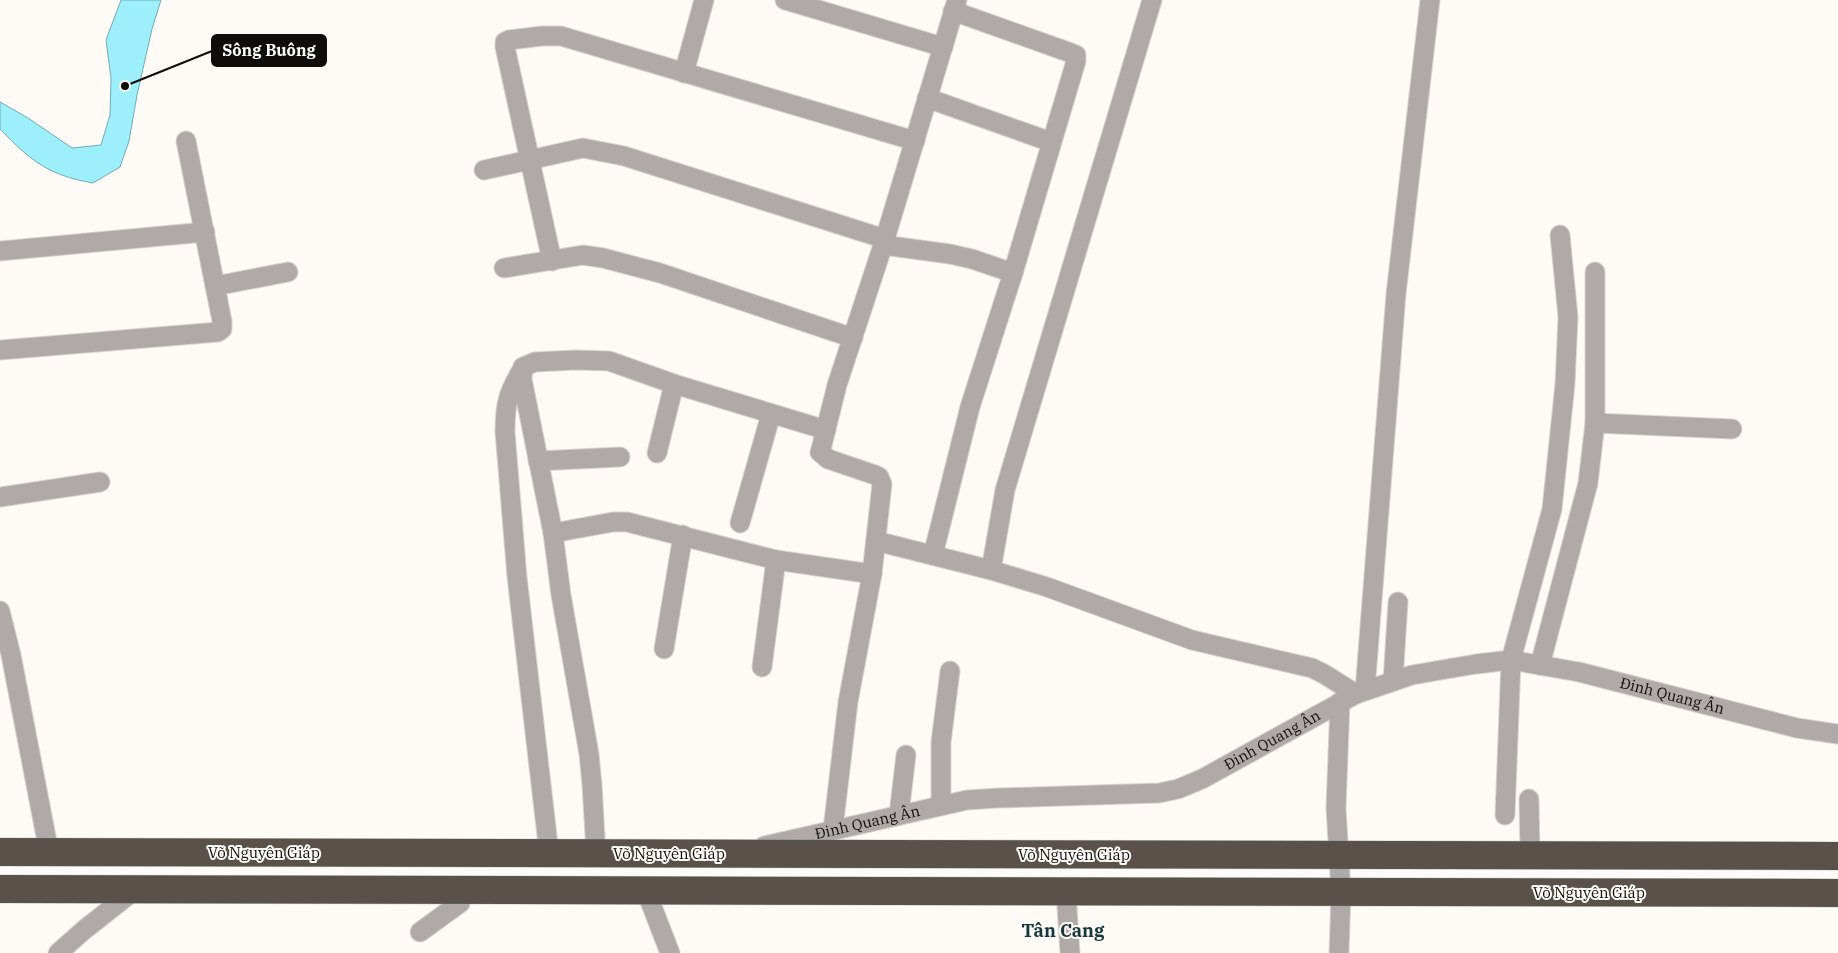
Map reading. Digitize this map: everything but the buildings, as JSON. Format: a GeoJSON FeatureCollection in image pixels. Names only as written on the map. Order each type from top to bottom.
{"type":"FeatureCollection","features":[{"type":"Feature","properties":{"kind":"highway","name":"Võ Nguyên Giáp"},"geometry":{"type":"LineString","coordinates":[[0,852],[1838,856]]}},
{"type":"Feature","properties":{"kind":"highway","name":"Võ Nguyên Giáp"},"geometry":{"type":"LineString","coordinates":[[0,889],[1838,893]]}},
{"type":"Feature","properties":{"kind":"street"},"geometry":{"type":"LineString","coordinates":[[684,72],[704,0]]}},
{"type":"Feature","properties":{"kind":"street"},"geometry":{"type":"LineString","coordinates":[[784,0],[943,47]]}},
{"type":"Feature","properties":{"kind":"street"},"geometry":{"type":"LineString","coordinates":[[991,570],[1005,490],[1152,0]]}},
{"type":"Feature","properties":{"kind":"street"},"geometry":{"type":"LineString","coordinates":[[1339,953],[1328,892],[1350,855],[1336,808],[1354,695],[1396,294],[1430,0]]}},
{"type":"Feature","properties":{"kind":"street"},"geometry":{"type":"LineString","coordinates":[[833,829],[848,702],[872,574],[881,481],[874,474],[824,456],[820,452],[837,385],[884,242],[955,6],[1076,55],[1076,61],[1013,273],[970,407],[933,555]]}},
{"type":"Feature","properties":{"kind":"street"},"geometry":{"type":"LineString","coordinates":[[552,261],[529,161],[505,42],[509,40],[561,36],[914,141]]}},
{"type":"Feature","properties":{"kind":"street"},"geometry":{"type":"LineString","coordinates":[[928,98],[1051,142]]}},
{"type":"Feature","properties":{"kind":"street"},"geometry":{"type":"LineString","coordinates":[[0,350],[218,332],[222,329],[205,232],[186,141]]}},
{"type":"Feature","properties":{"kind":"street"},"geometry":{"type":"LineString","coordinates":[[484,170],[583,148],[600,150],[624,156],[884,242],[972,259],[1013,273]]}},
{"type":"Feature","properties":{"kind":"street"},"geometry":{"type":"LineString","coordinates":[[0,251],[205,232]]}},
{"type":"Feature","properties":{"kind":"street"},"geometry":{"type":"LineString","coordinates":[[1505,814],[1511,660],[1552,509],[1565,384],[1568,317],[1560,235]]}},
{"type":"Feature","properties":{"kind":"street"},"geometry":{"type":"LineString","coordinates":[[504,268],[583,255],[619,262],[660,273],[853,338]]}},
{"type":"Feature","properties":{"kind":"street"},"geometry":{"type":"LineString","coordinates":[[215,286],[288,272]]}},
{"type":"Feature","properties":{"kind":"street"},"geometry":{"type":"LineString","coordinates":[[1540,665],[1588,483],[1594,424],[1594,272]]}},
{"type":"Feature","properties":{"kind":"street"},"geometry":{"type":"LineString","coordinates":[[549,853],[517,577],[505,432],[507,398],[523,367],[535,362],[609,361],[674,384],[826,430]]}},
{"type":"Feature","properties":{"kind":"street"},"geometry":{"type":"LineString","coordinates":[[523,367],[522,379],[553,533],[561,595],[589,754],[596,854]]}},
{"type":"Feature","properties":{"kind":"street"},"geometry":{"type":"LineString","coordinates":[[658,453],[674,384]]}},
{"type":"Feature","properties":{"kind":"street"},"geometry":{"type":"LineString","coordinates":[[740,523],[772,414]]}},
{"type":"Feature","properties":{"kind":"street"},"geometry":{"type":"LineString","coordinates":[[1594,424],[1732,428]]}},
{"type":"Feature","properties":{"kind":"street"},"geometry":{"type":"LineString","coordinates":[[538,461],[620,457]]}},
{"type":"Feature","properties":{"kind":"street"},"geometry":{"type":"LineString","coordinates":[[0,497],[100,482]]}},
{"type":"Feature","properties":{"kind":"street"},"geometry":{"type":"LineString","coordinates":[[553,533],[613,522],[628,522],[776,560],[872,574]]}},
{"type":"Feature","properties":{"kind":"street"},"geometry":{"type":"LineString","coordinates":[[664,649],[682,535]]}},
{"type":"Feature","properties":{"kind":"street"},"geometry":{"type":"LineString","coordinates":[[876,541],[991,570],[1047,587],[1192,640],[1312,668],[1354,695]]}},
{"type":"Feature","properties":{"kind":"street"},"geometry":{"type":"LineString","coordinates":[[762,667],[776,560]]}},
{"type":"Feature","properties":{"kind":"street"},"geometry":{"type":"LineString","coordinates":[[1393,681],[1398,602]]}},
{"type":"Feature","properties":{"kind":"street"},"geometry":{"type":"LineString","coordinates":[[0,612],[11,655],[49,852]]}},
{"type":"Feature","properties":{"kind":"street","name":"Đinh Quang Ân"},"geometry":{"type":"LineString","coordinates":[[701,854],[748,850],[941,805],[998,798],[1178,790],[1202,779],[1354,695],[1412,675],[1511,660],[1579,672],[1797,728],[1838,734]]}},
{"type":"Feature","properties":{"kind":"street"},"geometry":{"type":"LineString","coordinates":[[941,805],[941,750],[950,671]]}},
{"type":"Feature","properties":{"kind":"street"},"geometry":{"type":"LineString","coordinates":[[899,814],[906,755]]}},
{"type":"Feature","properties":{"kind":"street"},"geometry":{"type":"LineString","coordinates":[[1529,800],[1530,856]]}},
{"type":"Feature","properties":{"kind":"street"},"geometry":{"type":"LineString","coordinates":[[58,953],[136,889]]}},
{"type":"Feature","properties":{"kind":"street"},"geometry":{"type":"LineString","coordinates":[[420,932],[460,904],[461,890]]}},
{"type":"Feature","properties":{"kind":"street"},"geometry":{"type":"LineString","coordinates":[[646,890],[670,953]]}},
{"type":"Feature","properties":{"kind":"street"},"geometry":{"type":"LineString","coordinates":[[1066,892],[1070,953]]}},
{"type":"Feature","properties":{"kind":"water"},"geometry":{"type":"Polygon","coordinates":[[[121,0],[161,0],[152,29],[137,95],[129,141],[120,167],[93,183],[70,178],[53,172],[37,162],[21,150],[0,129],[0,102],[28,118],[72,148],[101,145],[110,115],[111,78],[106,40],[121,0]]]}},
{"type":"Feature","properties":{"kind":"place","name":"Sông Buông"},"geometry":{"type":"Point","coordinates":[125,86]}},
{"type":"Feature","properties":{"kind":"district","name":"Tân Cang"},"geometry":{"type":"Point","coordinates":[1063,931]}}]}
